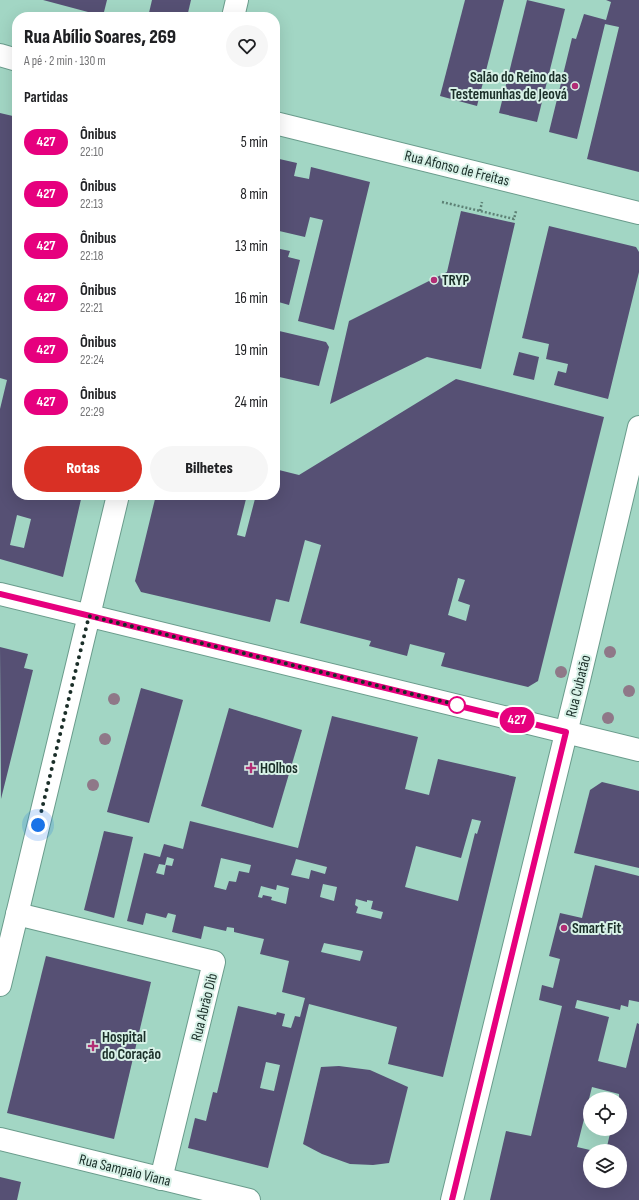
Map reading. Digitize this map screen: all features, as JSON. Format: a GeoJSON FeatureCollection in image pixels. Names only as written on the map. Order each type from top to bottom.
{"type":"FeatureCollection","features":[{"type":"Feature","properties":{"kind":"street"},"geometry":{"type":"LineString","coordinates":[[234,12],[237,0]]}},
{"type":"Feature","properties":{"kind":"street"},"geometry":{"type":"LineString","coordinates":[[0,55],[12,59]]}},
{"type":"Feature","properties":{"kind":"street","name":"Rua Afonso de Freitas"},"geometry":{"type":"LineString","coordinates":[[280,124],[639,213]]}},
{"type":"Feature","properties":{"kind":"street","name":"Rua Cubatão"},"geometry":{"type":"LineString","coordinates":[[452,1200],[639,427]]}},
{"type":"Feature","properties":{"kind":"street"},"geometry":{"type":"LineString","coordinates":[[0,985],[117,500]]}},
{"type":"Feature","properties":{"kind":"street"},"geometry":{"type":"LineString","coordinates":[[0,594],[639,750]]}},
{"type":"Feature","properties":{"kind":"street","name":"Rua Abrão Dib"},"geometry":{"type":"LineString","coordinates":[[17,914],[214,962],[160,1179]]}},
{"type":"Feature","properties":{"kind":"street","name":"Rua Sampaio Viana"},"geometry":{"type":"LineString","coordinates":[[0,1140],[250,1200]]}},
{"type":"Feature","properties":{"kind":"path"},"geometry":{"type":"LineString","coordinates":[[442,202],[514,219],[518,204]]}},
{"type":"Feature","properties":{"kind":"building"},"geometry":{"type":"Polygon","coordinates":[[[43,0],[107,0],[104,12],[88,12],[43,0]]]}},
{"type":"Feature","properties":{"kind":"building"},"geometry":{"type":"Polygon","coordinates":[[[152,0],[191,0],[188,12],[149,12],[152,0]]]}},
{"type":"Feature","properties":{"kind":"building"},"geometry":{"type":"Polygon","coordinates":[[[465,0],[504,0],[477,106],[440,96],[465,0]]]}},
{"type":"Feature","properties":{"kind":"building"},"geometry":{"type":"Polygon","coordinates":[[[527,0],[565,9],[537,122],[499,113],[527,0]]]}},
{"type":"Feature","properties":{"kind":"building"},"geometry":{"type":"Polygon","coordinates":[[[606,0],[639,0],[639,172],[587,159],[619,27],[605,24],[577,139],[549,132],[572,38],[576,39],[584,14],[606,20],[611,2],[606,0]]]}},
{"type":"Feature","properties":{"kind":"building"},"geometry":{"type":"Polygon","coordinates":[[[0,113],[12,116],[12,500],[81,500],[63,577],[0,559],[0,409],[7,380],[0,378],[0,113]],[[17,515],[10,545],[24,548],[31,519],[17,515]]]}},
{"type":"Feature","properties":{"kind":"building"},"geometry":{"type":"Polygon","coordinates":[[[280,159],[297,163],[294,176],[309,179],[311,167],[370,182],[334,330],[298,321],[323,220],[310,217],[305,237],[280,231],[280,159]]]}},
{"type":"Feature","properties":{"kind":"building"},"geometry":{"type":"Polygon","coordinates":[[[461,211],[515,223],[481,369],[427,357],[330,404],[349,321],[447,272],[461,211]]]}},
{"type":"Feature","properties":{"kind":"building"},"geometry":{"type":"Polygon","coordinates":[[[549,226],[636,247],[639,252],[639,272],[608,399],[554,385],[558,371],[566,373],[568,364],[546,359],[549,344],[522,338],[549,226]]]}},
{"type":"Feature","properties":{"kind":"building"},"geometry":{"type":"Polygon","coordinates":[[[280,249],[290,251],[288,257],[300,260],[289,305],[280,302],[280,249]]]}},
{"type":"Feature","properties":{"kind":"building"},"geometry":{"type":"Polygon","coordinates":[[[280,331],[326,342],[329,347],[319,386],[280,377],[280,331]]]}},
{"type":"Feature","properties":{"kind":"building"},"geometry":{"type":"Polygon","coordinates":[[[519,352],[539,357],[534,380],[513,375],[519,352]]]}},
{"type":"Feature","properties":{"kind":"building"},"geometry":{"type":"Polygon","coordinates":[[[456,379],[604,417],[538,681],[528,687],[441,666],[445,653],[410,644],[407,656],[369,646],[371,641],[300,623],[321,545],[305,540],[289,602],[276,599],[270,622],[141,592],[135,581],[155,500],[246,500],[237,535],[245,537],[255,500],[280,500],[280,470],[299,475],[456,379]],[[458,578],[448,615],[466,621],[470,605],[458,601],[465,580],[458,578]]]}},
{"type":"Feature","properties":{"kind":"building"},"geometry":{"type":"Polygon","coordinates":[[[0,647],[28,654],[24,668],[33,670],[1,799],[0,647]]]}},
{"type":"Feature","properties":{"kind":"building"},"geometry":{"type":"Polygon","coordinates":[[[141,688],[183,700],[149,823],[107,812],[141,688]]]}},
{"type":"Feature","properties":{"kind":"building","name":"HOlhos"},"geometry":{"type":"Polygon","coordinates":[[[229,708],[302,730],[273,828],[201,806],[229,708]]]}},
{"type":"Feature","properties":{"kind":"building"},"geometry":{"type":"Polygon","coordinates":[[[332,716],[418,737],[405,789],[429,795],[438,759],[516,777],[443,1077],[388,1064],[397,1027],[309,1004],[268,1168],[188,1148],[195,1118],[206,1121],[213,1092],[217,1093],[238,1006],[276,1015],[277,1012],[285,1014],[282,1026],[291,1028],[295,1016],[300,1017],[305,998],[282,992],[289,961],[260,954],[264,939],[234,932],[234,928],[227,927],[226,931],[204,926],[201,939],[172,932],[176,915],[168,913],[166,918],[146,913],[143,925],[127,921],[144,853],[160,857],[164,844],[183,849],[190,821],[298,848],[332,716]],[[472,819],[461,858],[416,846],[405,887],[458,901],[475,833],[477,834],[481,821],[472,819]],[[167,857],[165,865],[159,864],[156,873],[164,875],[166,865],[172,866],[174,859],[167,857]],[[221,858],[214,887],[226,890],[229,881],[236,882],[239,871],[249,873],[251,865],[221,858]],[[296,859],[291,875],[309,879],[311,870],[325,874],[327,867],[296,859]],[[323,884],[320,897],[334,901],[337,887],[323,884]],[[277,885],[276,890],[261,886],[258,897],[262,898],[263,895],[272,897],[271,900],[286,904],[289,888],[277,885]],[[356,899],[355,905],[358,907],[356,913],[381,919],[383,912],[371,909],[373,901],[367,900],[367,902],[356,899]],[[324,943],[321,952],[360,961],[363,951],[324,943]],[[266,1062],[260,1088],[274,1091],[280,1065],[266,1062]]]}},
{"type":"Feature","properties":{"kind":"building"},"geometry":{"type":"Polygon","coordinates":[[[602,782],[639,791],[639,868],[574,853],[590,790],[602,782]]]}},
{"type":"Feature","properties":{"kind":"building"},"geometry":{"type":"Polygon","coordinates":[[[104,831],[133,837],[114,918],[84,910],[104,831]]]}},
{"type":"Feature","properties":{"kind":"building"},"geometry":{"type":"Polygon","coordinates":[[[595,865],[639,876],[639,1002],[629,1000],[628,1007],[621,1005],[620,1010],[577,1000],[575,1008],[609,1017],[598,1061],[626,1068],[637,1023],[639,1024],[639,1200],[490,1200],[506,1131],[531,1136],[562,1006],[539,1000],[542,985],[553,988],[560,959],[549,956],[560,913],[582,918],[595,865]],[[592,1087],[591,1092],[583,1092],[583,1123],[577,1147],[583,1148],[583,1188],[627,1188],[627,1144],[608,1144],[609,1136],[627,1136],[627,1092],[611,1092],[592,1087]]]}},
{"type":"Feature","properties":{"kind":"building"},"geometry":{"type":"Polygon","coordinates":[[[46,956],[151,982],[114,1139],[7,1113],[46,956]]]}},
{"type":"Feature","properties":{"kind":"building"},"geometry":{"type":"Polygon","coordinates":[[[339,1066],[370,1070],[408,1087],[389,1163],[373,1165],[350,1164],[322,1154],[303,1144],[321,1067],[339,1066]]]}},
{"type":"Feature","properties":{"kind":"building"},"geometry":{"type":"Polygon","coordinates":[[[0,1177],[21,1182],[17,1200],[0,1200],[0,1177]]]}},
{"type":"Feature","properties":{"kind":"bus line","name":"427"},"geometry":{"type":"LineString","coordinates":[[0,594],[566,732],[452,1200]]}},
{"type":"Feature","properties":{"kind":"place","name":"Salão do Reino das Testemunhas de Jeová"},"geometry":{"type":"Point","coordinates":[575,86]}},
{"type":"Feature","properties":{"kind":"place","name":"TRYP"},"geometry":{"type":"Point","coordinates":[434,280]}},
{"type":"Feature","properties":{"kind":"place","name":"HOlhos"},"geometry":{"type":"Point","coordinates":[251,768]}},
{"type":"Feature","properties":{"kind":"place","name":"Smart Fit"},"geometry":{"type":"Point","coordinates":[564,928]}},
{"type":"Feature","properties":{"kind":"place","name":"Hospital do Coração"},"geometry":{"type":"Point","coordinates":[93,1046]}},
{"type":"Feature","properties":{"kind":"route"},"geometry":{"type":"LineString","coordinates":[[38,825],[89,616],[462,706],[457,705]]}}]}
